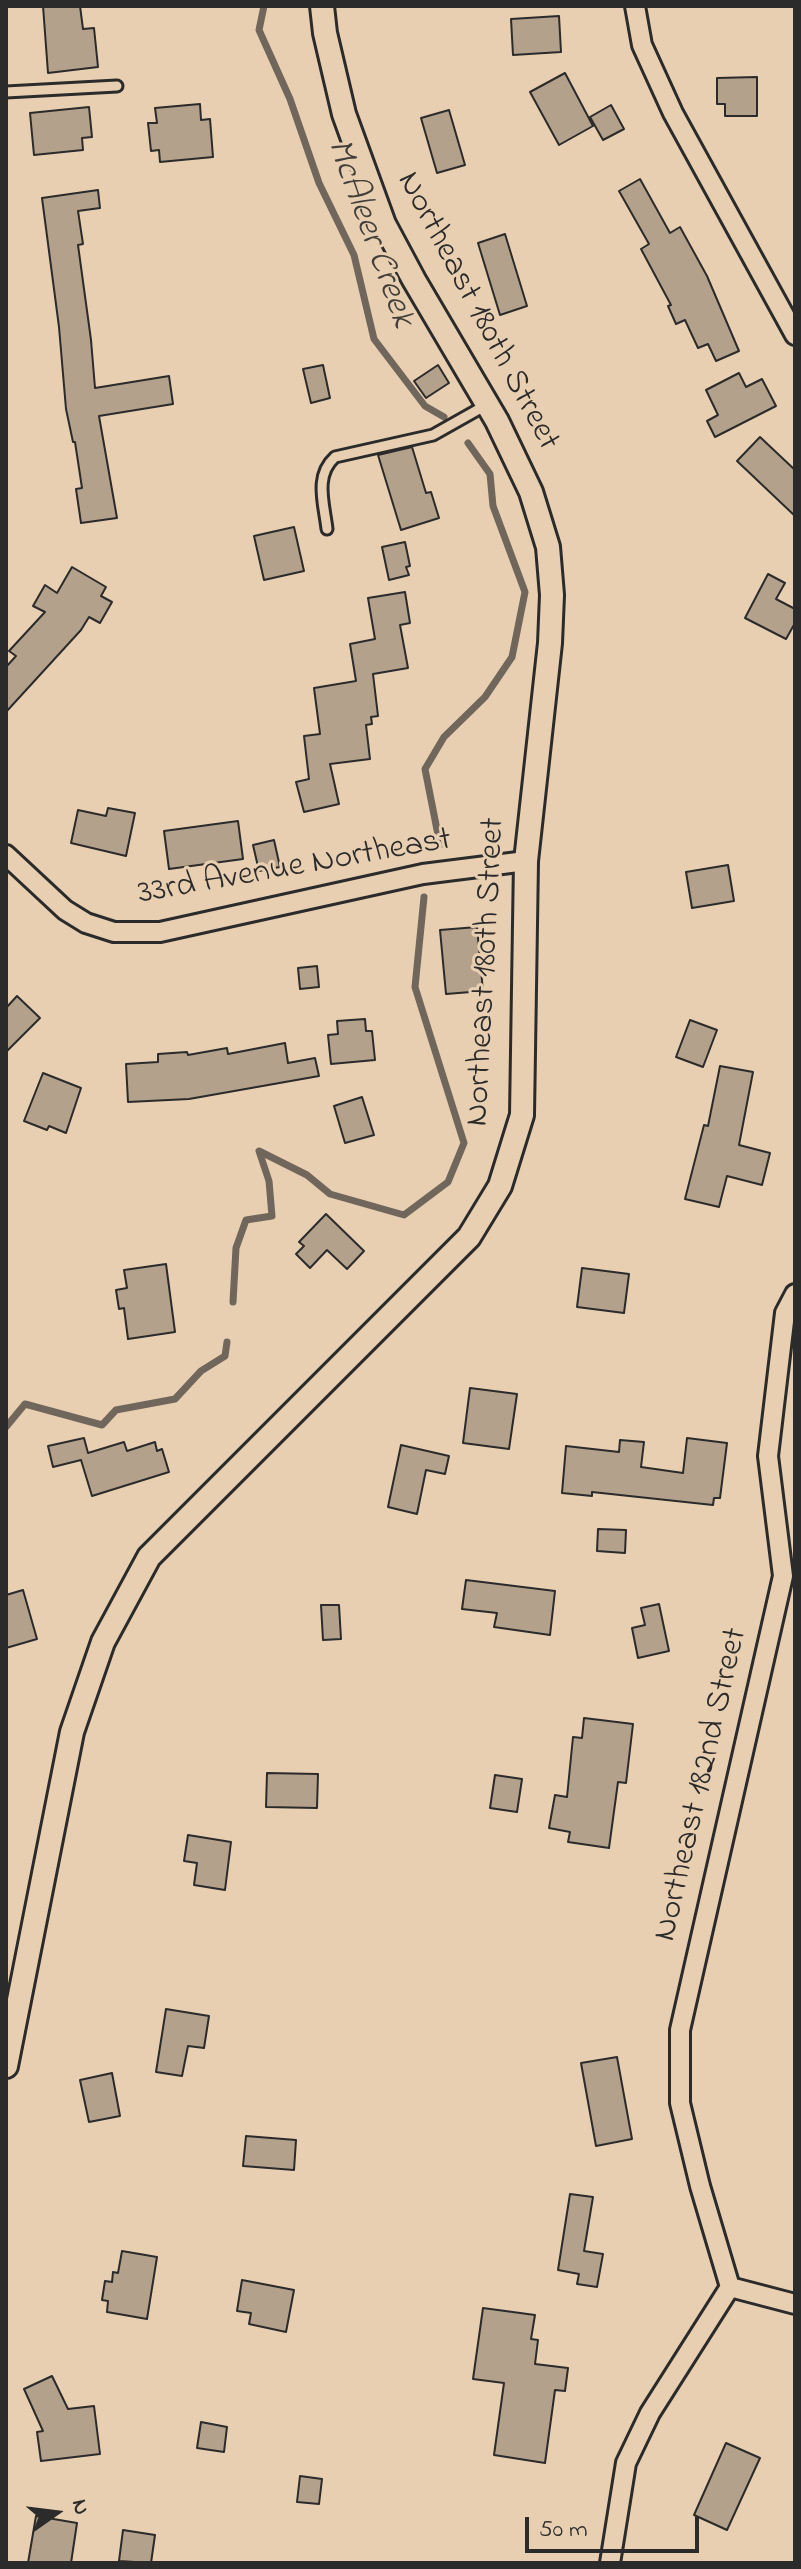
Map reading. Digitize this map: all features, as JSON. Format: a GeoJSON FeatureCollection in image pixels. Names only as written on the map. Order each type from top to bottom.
{"type":"FeatureCollection","features":[{"type":"Feature","properties":{"kind":"street","name":"Northeast 180th Street"},"geometry":{"type":"LineString","coordinates":[[6,2066],[72,1732],[103,1642],[149,1557],[469,1237],[500,1186],[522,1115],[526,861],[550,643],[552,595],[548,547],[531,492],[488,404],[384,224],[344,114],[325,33],[322,6]]}},
{"type":"Feature","properties":{"kind":"street"},"geometry":{"type":"LineString","coordinates":[[635,6],[642,45],[673,113],[795,335]]}},
{"type":"Feature","properties":{"kind":"street","name":"33rd Avenue Northeast"},"geometry":{"type":"LineString","coordinates":[[6,855],[65,910],[86,923],[114,932],[160,932],[423,874],[526,861]]}},
{"type":"Feature","properties":{"kind":"street","name":"Northeast 182nd Street"},"geometry":{"type":"LineString","coordinates":[[730,2287],[700,2186],[680,2103],[680,2030],[783,1576],[768,1456],[785,1313],[795,1294]]}},
{"type":"Feature","properties":{"kind":"street"},"geometry":{"type":"LineString","coordinates":[[610,2563],[626,2463],[650,2413],[730,2287],[795,2304]]}},
{"type":"Feature","properties":{"kind":"lane"},"geometry":{"type":"LineString","coordinates":[[6,92],[117,86]]}},
{"type":"Feature","properties":{"kind":"lane"},"geometry":{"type":"LineString","coordinates":[[327,529],[321,477],[335,457],[433,435],[488,404]]}},
{"type":"Feature","properties":{"kind":"building"},"geometry":{"type":"Polygon","coordinates":[[[43,6],[80,6],[83,29],[94,28],[98,67],[48,73],[43,6]]]}},
{"type":"Feature","properties":{"kind":"building"},"geometry":{"type":"Polygon","coordinates":[[[559,16],[561,52],[513,55],[511,19],[559,16]]]}},
{"type":"Feature","properties":{"kind":"building"},"geometry":{"type":"Polygon","coordinates":[[[565,73],[593,126],[559,145],[530,92],[565,73]]]}},
{"type":"Feature","properties":{"kind":"building"},"geometry":{"type":"Polygon","coordinates":[[[757,77],[757,116],[725,116],[725,104],[717,104],[717,78],[757,77]]]}},
{"type":"Feature","properties":{"kind":"building"},"geometry":{"type":"Polygon","coordinates":[[[200,104],[201,120],[210,119],[213,157],[160,162],[159,150],[151,151],[148,123],[157,123],[155,108],[200,104]]]}},
{"type":"Feature","properties":{"kind":"building"},"geometry":{"type":"Polygon","coordinates":[[[611,105],[624,129],[603,140],[590,117],[611,105]]]}},
{"type":"Feature","properties":{"kind":"building"},"geometry":{"type":"Polygon","coordinates":[[[89,107],[92,137],[82,138],[83,150],[34,155],[30,113],[89,107]]]}},
{"type":"Feature","properties":{"kind":"building"},"geometry":{"type":"Polygon","coordinates":[[[449,110],[465,165],[437,173],[421,118],[449,110]]]}},
{"type":"Feature","properties":{"kind":"building"},"geometry":{"type":"Polygon","coordinates":[[[640,179],[670,233],[680,227],[707,276],[739,351],[716,361],[708,344],[698,348],[685,320],[676,324],[668,306],[671,305],[641,249],[649,244],[619,191],[640,179]]]}},
{"type":"Feature","properties":{"kind":"building"},"geometry":{"type":"Polygon","coordinates":[[[98,190],[100,208],[78,211],[83,244],[78,245],[95,388],[169,376],[173,404],[99,416],[117,518],[81,523],[76,489],[82,488],[66,409],[42,198],[98,190]]]}},
{"type":"Feature","properties":{"kind":"building"},"geometry":{"type":"Polygon","coordinates":[[[505,234],[527,306],[500,315],[478,243],[505,234]]]}},
{"type":"Feature","properties":{"kind":"building"},"geometry":{"type":"Polygon","coordinates":[[[323,365],[330,398],[311,403],[303,369],[323,365]]]}},
{"type":"Feature","properties":{"kind":"building"},"geometry":{"type":"Polygon","coordinates":[[[438,365],[449,383],[426,398],[414,381],[438,365]]]}},
{"type":"Feature","properties":{"kind":"building"},"geometry":{"type":"Polygon","coordinates":[[[739,373],[746,387],[762,379],[776,406],[715,437],[707,421],[718,415],[706,390],[739,373]]]}},
{"type":"Feature","properties":{"kind":"building"},"geometry":{"type":"Polygon","coordinates":[[[760,437],[795,470],[795,516],[737,461],[760,437]]]}},
{"type":"Feature","properties":{"kind":"building"},"geometry":{"type":"Polygon","coordinates":[[[412,447],[426,493],[431,492],[439,518],[401,530],[378,455],[412,447]]]}},
{"type":"Feature","properties":{"kind":"building"},"geometry":{"type":"Polygon","coordinates":[[[294,527],[304,571],[264,580],[254,536],[294,527]]]}},
{"type":"Feature","properties":{"kind":"building"},"geometry":{"type":"Polygon","coordinates":[[[405,542],[409,575],[389,580],[382,547],[405,542]]]}},
{"type":"Feature","properties":{"kind":"building"},"geometry":{"type":"Polygon","coordinates":[[[72,567],[106,587],[101,596],[112,602],[100,623],[89,617],[81,630],[6,712],[6,667],[16,656],[9,651],[45,612],[33,606],[45,585],[57,593],[72,567]]]}},
{"type":"Feature","properties":{"kind":"building"},"geometry":{"type":"Polygon","coordinates":[[[768,574],[785,583],[776,599],[795,609],[795,623],[786,639],[745,618],[768,574]]]}},
{"type":"Feature","properties":{"kind":"building"},"geometry":{"type":"Polygon","coordinates":[[[405,592],[410,623],[400,625],[408,668],[373,674],[378,716],[371,717],[372,724],[366,725],[370,759],[330,764],[339,804],[304,812],[296,782],[309,779],[304,736],[320,734],[314,688],[356,681],[350,644],[375,639],[368,598],[405,592]]]}},
{"type":"Feature","properties":{"kind":"building"},"geometry":{"type":"Polygon","coordinates":[[[108,808],[135,813],[126,856],[71,843],[78,810],[106,816],[108,808]]]}},
{"type":"Feature","properties":{"kind":"building"},"geometry":{"type":"Polygon","coordinates":[[[238,821],[243,859],[169,869],[164,831],[238,821]]]}},
{"type":"Feature","properties":{"kind":"building"},"geometry":{"type":"Polygon","coordinates":[[[274,840],[280,867],[259,871],[253,845],[274,840]]]}},
{"type":"Feature","properties":{"kind":"building"},"geometry":{"type":"Polygon","coordinates":[[[728,865],[734,901],[692,908],[686,872],[728,865]]]}},
{"type":"Feature","properties":{"kind":"building"},"geometry":{"type":"Polygon","coordinates":[[[477,927],[483,991],[446,994],[440,930],[477,927]]]}},
{"type":"Feature","properties":{"kind":"building"},"geometry":{"type":"Polygon","coordinates":[[[317,966],[319,987],[300,989],[298,968],[317,966]]]}},
{"type":"Feature","properties":{"kind":"building"},"geometry":{"type":"Polygon","coordinates":[[[17,996],[40,1018],[6,1052],[6,1008],[17,996]]]}},
{"type":"Feature","properties":{"kind":"building"},"geometry":{"type":"Polygon","coordinates":[[[365,1019],[366,1031],[372,1031],[375,1060],[331,1064],[328,1035],[338,1034],[337,1021],[365,1019]]]}},
{"type":"Feature","properties":{"kind":"building"},"geometry":{"type":"Polygon","coordinates":[[[690,1020],[717,1030],[703,1067],[676,1057],[690,1020]]]}},
{"type":"Feature","properties":{"kind":"building"},"geometry":{"type":"Polygon","coordinates":[[[285,1043],[288,1063],[315,1058],[319,1076],[189,1099],[128,1102],[126,1064],[158,1062],[158,1054],[187,1052],[188,1055],[227,1048],[228,1054],[285,1043]]]}},
{"type":"Feature","properties":{"kind":"building"},"geometry":{"type":"Polygon","coordinates":[[[720,1066],[753,1072],[739,1145],[770,1153],[762,1185],[727,1176],[719,1207],[685,1199],[704,1125],[708,1126],[720,1066]]]}},
{"type":"Feature","properties":{"kind":"building"},"geometry":{"type":"Polygon","coordinates":[[[43,1073],[81,1088],[66,1133],[24,1121],[43,1073]]]}},
{"type":"Feature","properties":{"kind":"building"},"geometry":{"type":"Polygon","coordinates":[[[362,1097],[374,1135],[345,1143],[334,1106],[362,1097]]]}},
{"type":"Feature","properties":{"kind":"building"},"geometry":{"type":"Polygon","coordinates":[[[326,1214],[364,1251],[347,1269],[327,1250],[310,1268],[296,1254],[304,1246],[299,1242],[326,1214]]]}},
{"type":"Feature","properties":{"kind":"building"},"geometry":{"type":"Polygon","coordinates":[[[166,1264],[175,1332],[128,1339],[124,1308],[119,1309],[116,1290],[127,1288],[124,1270],[166,1264]]]}},
{"type":"Feature","properties":{"kind":"building"},"geometry":{"type":"Polygon","coordinates":[[[582,1268],[629,1274],[624,1313],[577,1307],[582,1268]]]}},
{"type":"Feature","properties":{"kind":"building"},"geometry":{"type":"Polygon","coordinates":[[[470,1388],[517,1394],[509,1449],[463,1443],[470,1388]]]}},
{"type":"Feature","properties":{"kind":"building"},"geometry":{"type":"Polygon","coordinates":[[[84,1438],[88,1453],[124,1442],[127,1451],[155,1442],[157,1451],[162,1449],[169,1472],[92,1496],[81,1460],[53,1467],[48,1446],[84,1438]]]}},
{"type":"Feature","properties":{"kind":"building"},"geometry":{"type":"Polygon","coordinates":[[[687,1438],[727,1443],[720,1498],[714,1498],[713,1505],[592,1492],[592,1496],[562,1493],[566,1446],[619,1452],[620,1440],[644,1442],[641,1467],[683,1473],[687,1438]]]}},
{"type":"Feature","properties":{"kind":"building"},"geometry":{"type":"Polygon","coordinates":[[[401,1445],[449,1456],[445,1474],[426,1470],[417,1514],[388,1507],[401,1445]]]}},
{"type":"Feature","properties":{"kind":"building"},"geometry":{"type":"Polygon","coordinates":[[[598,1529],[626,1530],[625,1553],[597,1551],[598,1529]]]}},
{"type":"Feature","properties":{"kind":"building"},"geometry":{"type":"Polygon","coordinates":[[[466,1580],[555,1591],[550,1635],[494,1627],[497,1613],[462,1609],[466,1580]]]}},
{"type":"Feature","properties":{"kind":"building"},"geometry":{"type":"Polygon","coordinates":[[[23,1590],[37,1639],[6,1648],[6,1595],[23,1590]]]}},
{"type":"Feature","properties":{"kind":"building"},"geometry":{"type":"Polygon","coordinates":[[[659,1604],[669,1651],[638,1658],[632,1628],[645,1625],[641,1608],[659,1604]]]}},
{"type":"Feature","properties":{"kind":"building"},"geometry":{"type":"Polygon","coordinates":[[[321,1605],[339,1605],[341,1639],[323,1640],[321,1605]]]}},
{"type":"Feature","properties":{"kind":"building"},"geometry":{"type":"Polygon","coordinates":[[[584,1718],[633,1724],[626,1783],[618,1782],[609,1848],[568,1842],[570,1832],[549,1828],[555,1795],[567,1797],[573,1737],[582,1738],[584,1718]]]}},
{"type":"Feature","properties":{"kind":"building"},"geometry":{"type":"Polygon","coordinates":[[[267,1773],[318,1774],[317,1808],[266,1807],[267,1773]]]}},
{"type":"Feature","properties":{"kind":"building"},"geometry":{"type":"Polygon","coordinates":[[[495,1775],[522,1779],[517,1812],[490,1808],[495,1775]]]}},
{"type":"Feature","properties":{"kind":"building"},"geometry":{"type":"Polygon","coordinates":[[[188,1835],[231,1842],[225,1890],[194,1885],[197,1863],[184,1861],[188,1835]]]}},
{"type":"Feature","properties":{"kind":"building"},"geometry":{"type":"Polygon","coordinates":[[[166,2009],[209,2016],[204,2048],[188,2046],[182,2076],[156,2072],[166,2009]]]}},
{"type":"Feature","properties":{"kind":"building"},"geometry":{"type":"Polygon","coordinates":[[[617,2057],[632,2139],[596,2146],[581,2063],[617,2057]]]}},
{"type":"Feature","properties":{"kind":"building"},"geometry":{"type":"Polygon","coordinates":[[[112,2073],[120,2116],[89,2122],[80,2080],[112,2073]]]}},
{"type":"Feature","properties":{"kind":"building"},"geometry":{"type":"Polygon","coordinates":[[[246,2136],[296,2140],[294,2170],[243,2166],[246,2136]]]}},
{"type":"Feature","properties":{"kind":"building"},"geometry":{"type":"Polygon","coordinates":[[[570,2194],[593,2197],[584,2251],[603,2254],[597,2287],[577,2284],[579,2274],[558,2270],[570,2194]]]}},
{"type":"Feature","properties":{"kind":"building"},"geometry":{"type":"Polygon","coordinates":[[[122,2251],[157,2257],[147,2319],[107,2312],[108,2301],[102,2300],[105,2281],[112,2282],[113,2272],[118,2273],[122,2251]]]}},
{"type":"Feature","properties":{"kind":"building"},"geometry":{"type":"Polygon","coordinates":[[[242,2280],[294,2290],[286,2332],[249,2324],[251,2313],[237,2311],[242,2280]]]}},
{"type":"Feature","properties":{"kind":"building"},"geometry":{"type":"Polygon","coordinates":[[[483,2308],[535,2315],[531,2339],[538,2340],[535,2364],[568,2368],[565,2391],[555,2390],[545,2463],[494,2455],[504,2383],[473,2379],[483,2308]]]}},
{"type":"Feature","properties":{"kind":"building"},"geometry":{"type":"Polygon","coordinates":[[[52,2376],[68,2409],[94,2406],[100,2454],[41,2461],[37,2432],[43,2431],[24,2389],[52,2376]]]}},
{"type":"Feature","properties":{"kind":"building"},"geometry":{"type":"Polygon","coordinates":[[[201,2422],[227,2427],[224,2452],[197,2448],[201,2422]]]}},
{"type":"Feature","properties":{"kind":"building"},"geometry":{"type":"Polygon","coordinates":[[[726,2443],[760,2458],[727,2530],[694,2515],[726,2443]]]}},
{"type":"Feature","properties":{"kind":"building"},"geometry":{"type":"Polygon","coordinates":[[[300,2476],[322,2479],[319,2504],[297,2502],[300,2476]]]}},
{"type":"Feature","properties":{"kind":"building"},"geometry":{"type":"Polygon","coordinates":[[[36,2516],[77,2523],[71,2563],[28,2563],[36,2516]]]}},
{"type":"Feature","properties":{"kind":"building"},"geometry":{"type":"Polygon","coordinates":[[[123,2530],[155,2535],[151,2563],[119,2561],[123,2530]]]}},
{"type":"Feature","properties":{"kind":"waterway","name":"McAleer Creek"},"geometry":{"type":"LineString","coordinates":[[264,6],[259,30],[290,99],[319,183],[354,255],[374,339],[425,406],[444,417]]}},
{"type":"Feature","properties":{"kind":"waterway","name":"McAleer Creek"},"geometry":{"type":"LineString","coordinates":[[440,845],[425,769],[444,737],[485,697],[512,657],[525,592],[493,506],[490,474],[468,443]]}},
{"type":"Feature","properties":{"kind":"waterway","name":"McAleer Creek"},"geometry":{"type":"LineString","coordinates":[[233,1302],[236,1248],[246,1220],[272,1216],[269,1181],[259,1151],[307,1175],[330,1194],[404,1215],[448,1182],[464,1143],[415,987],[424,897]]}},
{"type":"Feature","properties":{"kind":"waterway","name":"McAleer Creek"},"geometry":{"type":"LineString","coordinates":[[6,1427],[25,1404],[102,1425],[116,1410],[175,1399],[201,1371],[225,1356],[227,1342]]}}]}
